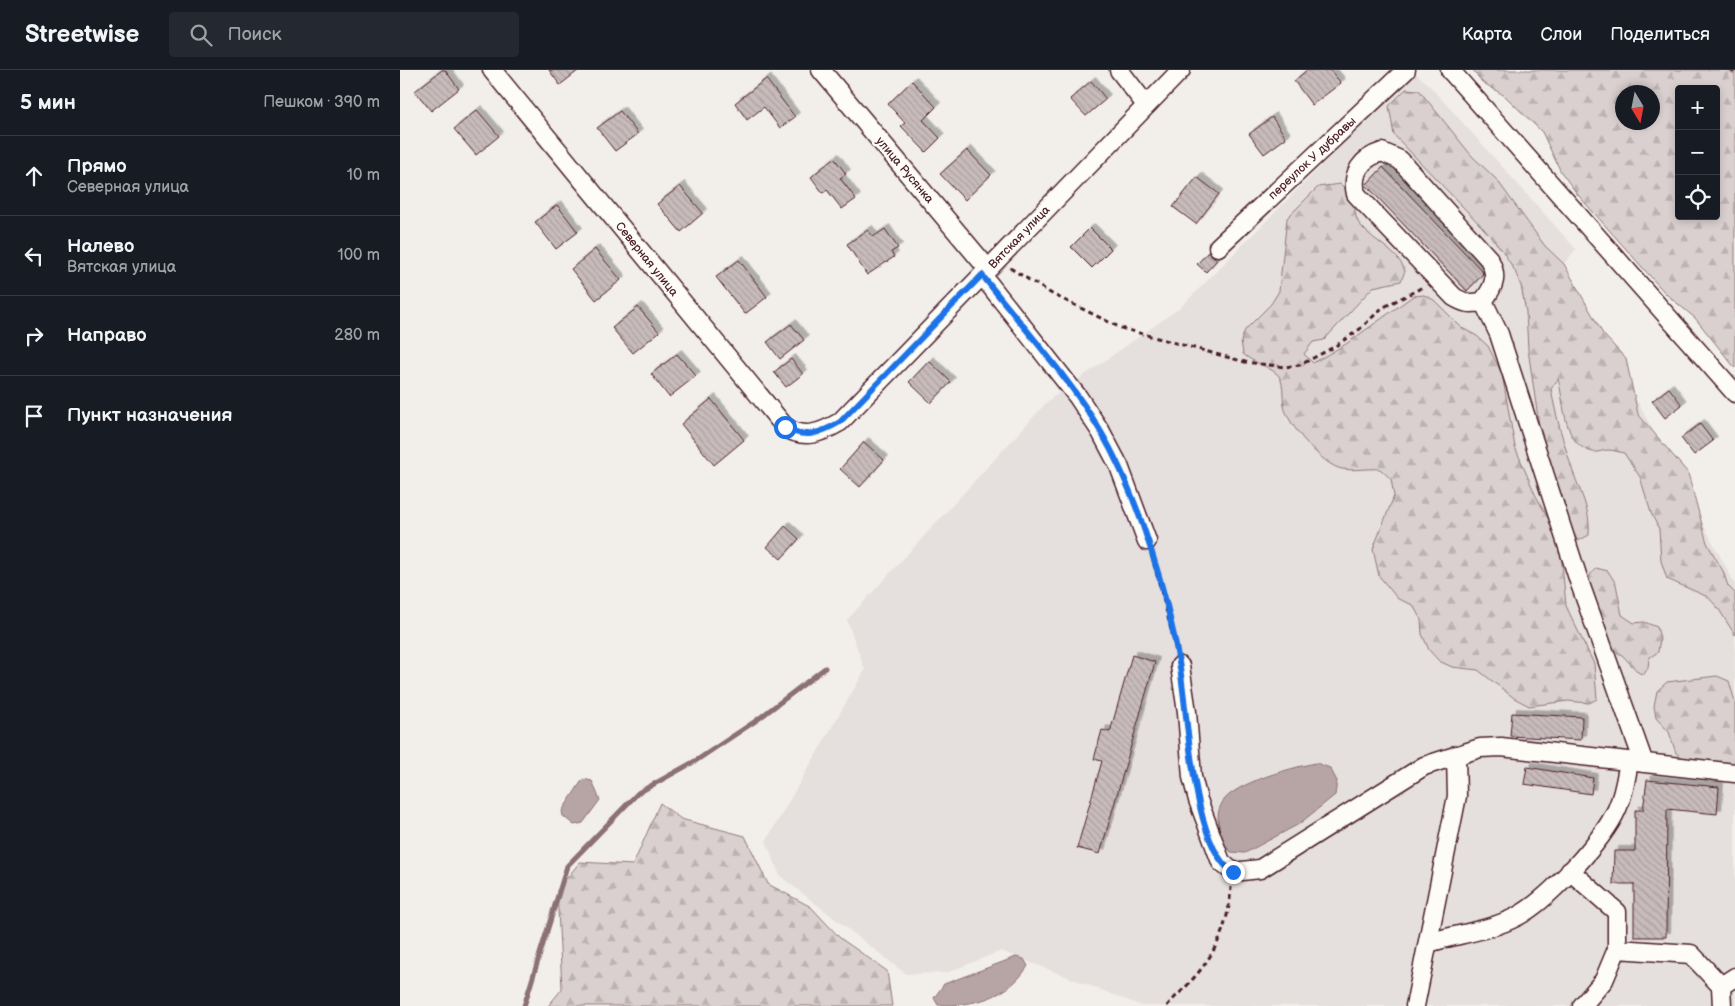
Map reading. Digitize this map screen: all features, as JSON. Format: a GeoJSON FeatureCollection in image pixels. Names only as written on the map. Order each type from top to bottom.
{"type":"FeatureCollection","features":[{"type":"Feature","properties":{"kind":"street","name":"Северная улица"},"geometry":{"type":"LineString","coordinates":[[492,70],[785,427],[794,433],[809,435]]}},
{"type":"Feature","properties":{"kind":"street","name":"улица Русянка"},"geometry":{"type":"LineString","coordinates":[[821,70],[989,268],[1101,432],[1119,466],[1147,541]]}},
{"type":"Feature","properties":{"kind":"street"},"geometry":{"type":"LineString","coordinates":[[1119,70],[1146,105]]}},
{"type":"Feature","properties":{"kind":"street","name":"Вятская улица"},"geometry":{"type":"LineString","coordinates":[[809,435],[840,422],[1181,70]]}},
{"type":"Feature","properties":{"kind":"street","name":"переулок У дубравы"},"geometry":{"type":"LineString","coordinates":[[1218,247],[1406,70]]}},
{"type":"Feature","properties":{"kind":"street"},"geometry":{"type":"LineString","coordinates":[[1450,70],[1735,393]]}},
{"type":"Feature","properties":{"kind":"street"},"geometry":{"type":"LineString","coordinates":[[1382,152],[1400,160],[1489,259],[1496,278],[1493,289],[1483,301],[1474,304],[1463,303],[1438,282],[1356,194],[1353,182],[1355,172],[1373,155],[1382,152]]}},
{"type":"Feature","properties":{"kind":"street"},"geometry":{"type":"LineString","coordinates":[[1428,943],[1517,917],[1534,906],[1570,871],[1606,828],[1616,811],[1636,762],[1500,334],[1483,301]]}},
{"type":"Feature","properties":{"kind":"street"},"geometry":{"type":"LineString","coordinates":[[1180,666],[1187,712],[1192,777],[1198,800],[1221,862],[1233,872],[1260,869],[1424,766],[1480,748],[1501,747],[1735,773]]}},
{"type":"Feature","properties":{"kind":"street"},"geometry":{"type":"LineString","coordinates":[[1415,1006],[1457,796],[1456,755]]}},
{"type":"Feature","properties":{"kind":"street"},"geometry":{"type":"LineString","coordinates":[[1570,871],[1617,912],[1617,949],[1604,980],[1582,1006]]}},
{"type":"Feature","properties":{"kind":"street"},"geometry":{"type":"LineString","coordinates":[[1617,949],[1691,954],[1728,981],[1722,1006]]}},
{"type":"Feature","properties":{"kind":"path"},"geometry":{"type":"LineString","coordinates":[[1730,70],[1735,73]]}},
{"type":"Feature","properties":{"kind":"path"},"geometry":{"type":"LineString","coordinates":[[989,268],[1052,294],[1121,328],[1245,362],[1285,367],[1300,364],[1334,347],[1360,329],[1382,308],[1416,290],[1438,282]]}},
{"type":"Feature","properties":{"kind":"path"},"geometry":{"type":"LineString","coordinates":[[1147,541],[1169,616],[1180,666]]}},
{"type":"Feature","properties":{"kind":"path"},"geometry":{"type":"LineString","coordinates":[[1167,1006],[1192,981],[1211,956],[1224,931],[1230,906],[1233,872]]}},
{"type":"Feature","properties":{"kind":"shaded area"},"geometry":{"type":"Polygon","coordinates":[[[1414,72],[1427,83],[1576,249],[1564,264],[1735,584],[1735,1006],[1142,1006],[1001,951],[946,973],[906,974],[780,876],[766,841],[865,670],[847,620],[1048,401],[1181,307],[1414,72]]]}},
{"type":"Feature","properties":{"kind":"shaded area"},"geometry":{"type":"Polygon","coordinates":[[[1316,763],[1330,768],[1337,781],[1335,795],[1299,824],[1245,853],[1231,852],[1225,846],[1218,820],[1222,803],[1228,796],[1238,789],[1265,777],[1316,763]]]}},
{"type":"Feature","properties":{"kind":"shaded area"},"geometry":{"type":"Polygon","coordinates":[[[583,779],[592,781],[600,800],[583,823],[574,825],[563,816],[562,811],[583,779]]]}},
{"type":"Feature","properties":{"kind":"shaded area"},"geometry":{"type":"Polygon","coordinates":[[[1016,957],[1024,959],[1028,966],[1011,985],[990,998],[965,1004],[938,1005],[934,998],[944,984],[1016,957]]]}},
{"type":"Feature","properties":{"kind":"green space"},"geometry":{"type":"Polygon","coordinates":[[[1473,70],[1735,70],[1735,368],[1695,318],[1666,294],[1578,195],[1561,172],[1542,132],[1505,96],[1482,82],[1473,70]]]}},
{"type":"Feature","properties":{"kind":"green space"},"geometry":{"type":"Polygon","coordinates":[[[1406,89],[1419,90],[1471,155],[1497,180],[1545,246],[1564,264],[1603,334],[1626,359],[1638,414],[1688,473],[1707,543],[1723,571],[1728,586],[1735,593],[1735,635],[1718,608],[1708,597],[1667,579],[1661,561],[1659,529],[1651,513],[1640,477],[1624,453],[1608,450],[1593,452],[1583,448],[1575,441],[1566,422],[1558,379],[1551,389],[1553,399],[1566,451],[1587,510],[1589,526],[1589,535],[1578,541],[1570,532],[1565,505],[1547,458],[1540,432],[1528,349],[1526,312],[1521,286],[1515,271],[1502,250],[1394,135],[1389,106],[1406,89]]]}},
{"type":"Feature","properties":{"kind":"green space"},"geometry":{"type":"Polygon","coordinates":[[[1340,184],[1351,195],[1358,222],[1397,258],[1405,271],[1401,281],[1373,287],[1324,340],[1313,342],[1304,354],[1313,363],[1346,344],[1413,296],[1424,295],[1434,300],[1462,328],[1477,336],[1488,346],[1502,374],[1515,447],[1535,494],[1550,522],[1561,553],[1566,606],[1594,664],[1597,699],[1589,703],[1568,701],[1529,706],[1514,698],[1478,670],[1452,667],[1439,661],[1429,650],[1422,634],[1421,620],[1413,605],[1398,599],[1379,576],[1373,549],[1394,496],[1391,479],[1380,469],[1342,469],[1325,460],[1307,443],[1287,414],[1279,376],[1243,354],[1241,341],[1245,330],[1271,304],[1279,291],[1287,218],[1318,187],[1340,184]]]}},
{"type":"Feature","properties":{"kind":"green space"},"geometry":{"type":"Polygon","coordinates":[[[1596,568],[1608,571],[1616,584],[1622,615],[1634,623],[1644,622],[1657,627],[1660,638],[1658,652],[1649,658],[1648,668],[1644,674],[1639,673],[1622,655],[1611,649],[1593,607],[1589,576],[1596,568]]]}},
{"type":"Feature","properties":{"kind":"green space"},"geometry":{"type":"Polygon","coordinates":[[[1717,676],[1729,681],[1735,702],[1735,764],[1714,767],[1688,762],[1676,753],[1669,732],[1656,718],[1654,706],[1657,691],[1667,682],[1717,676]]]}},
{"type":"Feature","properties":{"kind":"green space"},"geometry":{"type":"Polygon","coordinates":[[[660,803],[681,819],[745,836],[768,884],[811,907],[840,938],[887,971],[892,1006],[548,1006],[562,989],[557,890],[580,862],[633,865],[660,803]]]}},
{"type":"Feature","properties":{"kind":"building"},"geometry":{"type":"Polygon","coordinates":[[[442,70],[445,70],[459,89],[431,111],[415,91],[442,70]]]}},
{"type":"Feature","properties":{"kind":"building"},"geometry":{"type":"Polygon","coordinates":[[[549,70],[579,70],[560,85],[549,70]]]}},
{"type":"Feature","properties":{"kind":"building"},"geometry":{"type":"Polygon","coordinates":[[[1307,70],[1330,70],[1341,83],[1312,105],[1294,81],[1307,70]]]}},
{"type":"Feature","properties":{"kind":"building"},"geometry":{"type":"Polygon","coordinates":[[[766,79],[795,117],[780,128],[764,107],[747,120],[735,103],[766,79]]]}},
{"type":"Feature","properties":{"kind":"building"},"geometry":{"type":"Polygon","coordinates":[[[912,81],[936,107],[923,120],[940,138],[926,152],[901,126],[905,123],[888,104],[912,81]]]}},
{"type":"Feature","properties":{"kind":"building"},"geometry":{"type":"Polygon","coordinates":[[[1091,81],[1106,99],[1086,116],[1070,99],[1091,81]]]}},
{"type":"Feature","properties":{"kind":"building"},"geometry":{"type":"Polygon","coordinates":[[[477,110],[499,136],[476,155],[454,129],[477,110]]]}},
{"type":"Feature","properties":{"kind":"building"},"geometry":{"type":"Polygon","coordinates":[[[620,111],[638,134],[615,151],[597,128],[620,111]]]}},
{"type":"Feature","properties":{"kind":"building"},"geometry":{"type":"Polygon","coordinates":[[[1272,117],[1286,138],[1264,154],[1249,134],[1272,117]]]}},
{"type":"Feature","properties":{"kind":"building"},"geometry":{"type":"Polygon","coordinates":[[[967,150],[991,175],[965,200],[940,174],[967,150]]]}},
{"type":"Feature","properties":{"kind":"building"},"geometry":{"type":"Polygon","coordinates":[[[834,158],[846,174],[840,178],[856,199],[842,209],[827,190],[823,193],[811,177],[834,158]]]}},
{"type":"Feature","properties":{"kind":"building"},"geometry":{"type":"Polygon","coordinates":[[[1383,167],[1482,271],[1483,274],[1467,291],[1366,185],[1383,167]]]}},
{"type":"Feature","properties":{"kind":"building"},"geometry":{"type":"Polygon","coordinates":[[[1197,177],[1219,194],[1196,224],[1173,207],[1197,177]]]}},
{"type":"Feature","properties":{"kind":"building"},"geometry":{"type":"Polygon","coordinates":[[[680,186],[703,213],[681,232],[657,204],[680,186]]]}},
{"type":"Feature","properties":{"kind":"building"},"geometry":{"type":"Polygon","coordinates":[[[557,205],[578,232],[556,249],[535,222],[557,205]]]}},
{"type":"Feature","properties":{"kind":"building"},"geometry":{"type":"Polygon","coordinates":[[[1090,228],[1111,249],[1092,268],[1071,247],[1090,228]]]}},
{"type":"Feature","properties":{"kind":"building"},"geometry":{"type":"Polygon","coordinates":[[[885,229],[898,248],[891,252],[894,257],[867,275],[847,244],[868,230],[873,237],[885,229]]]}},
{"type":"Feature","properties":{"kind":"building"},"geometry":{"type":"Polygon","coordinates":[[[595,249],[621,280],[596,300],[571,269],[595,249]]]}},
{"type":"Feature","properties":{"kind":"building"},"geometry":{"type":"Polygon","coordinates":[[[1208,252],[1217,260],[1206,272],[1197,264],[1208,252]]]}},
{"type":"Feature","properties":{"kind":"building"},"geometry":{"type":"Polygon","coordinates":[[[739,260],[767,297],[745,314],[716,277],[739,260]]]}},
{"type":"Feature","properties":{"kind":"building"},"geometry":{"type":"Polygon","coordinates":[[[638,307],[659,332],[633,353],[612,328],[638,307]]]}},
{"type":"Feature","properties":{"kind":"building"},"geometry":{"type":"Polygon","coordinates":[[[791,324],[804,340],[780,359],[767,342],[791,324]]]}},
{"type":"Feature","properties":{"kind":"building"},"geometry":{"type":"Polygon","coordinates":[[[677,354],[696,376],[669,397],[651,374],[677,354]]]}},
{"type":"Feature","properties":{"kind":"building"},"geometry":{"type":"Polygon","coordinates":[[[791,359],[803,374],[786,387],[774,372],[791,359]]]}},
{"type":"Feature","properties":{"kind":"building"},"geometry":{"type":"Polygon","coordinates":[[[929,361],[951,382],[931,403],[909,382],[929,361]]]}},
{"type":"Feature","properties":{"kind":"building"},"geometry":{"type":"Polygon","coordinates":[[[1669,388],[1682,405],[1665,418],[1652,401],[1669,388]]]}},
{"type":"Feature","properties":{"kind":"building"},"geometry":{"type":"Polygon","coordinates":[[[711,399],[744,440],[714,465],[681,424],[711,399]]]}},
{"type":"Feature","properties":{"kind":"building"},"geometry":{"type":"Polygon","coordinates":[[[1700,424],[1713,441],[1694,455],[1681,438],[1700,424]]]}},
{"type":"Feature","properties":{"kind":"building"},"geometry":{"type":"Polygon","coordinates":[[[864,442],[884,460],[860,487],[840,469],[864,442]]]}},
{"type":"Feature","properties":{"kind":"building"},"geometry":{"type":"Polygon","coordinates":[[[785,526],[799,539],[781,559],[767,547],[785,526]]]}},
{"type":"Feature","properties":{"kind":"building"},"geometry":{"type":"Polygon","coordinates":[[[1132,655],[1155,662],[1100,854],[1077,848],[1102,761],[1094,759],[1102,730],[1110,732],[1132,655]]]}},
{"type":"Feature","properties":{"kind":"building"},"geometry":{"type":"Polygon","coordinates":[[[1512,713],[1582,717],[1581,740],[1510,736],[1512,713]]]}},
{"type":"Feature","properties":{"kind":"building"},"geometry":{"type":"Polygon","coordinates":[[[1527,767],[1593,778],[1591,794],[1524,784],[1527,767]]]}},
{"type":"Feature","properties":{"kind":"building"},"geometry":{"type":"Polygon","coordinates":[[[1647,780],[1719,787],[1717,814],[1667,809],[1666,937],[1634,937],[1634,884],[1613,884],[1614,851],[1635,851],[1635,810],[1643,810],[1647,780]]]}},
{"type":"Feature","properties":{"kind":"waterway"},"geometry":{"type":"LineString","coordinates":[[524,1006],[567,866],[638,793],[697,760],[757,720],[825,668]]}},
{"type":"Feature","properties":{"kind":"route"},"geometry":{"type":"LineString","coordinates":[[785,427],[794,433],[809,435],[825,430],[840,422],[982,275],[1078,397],[1101,432],[1119,466],[1154,563],[1169,616],[1180,666],[1187,712],[1192,777],[1198,800],[1212,843],[1221,862],[1233,872]]}}]}
